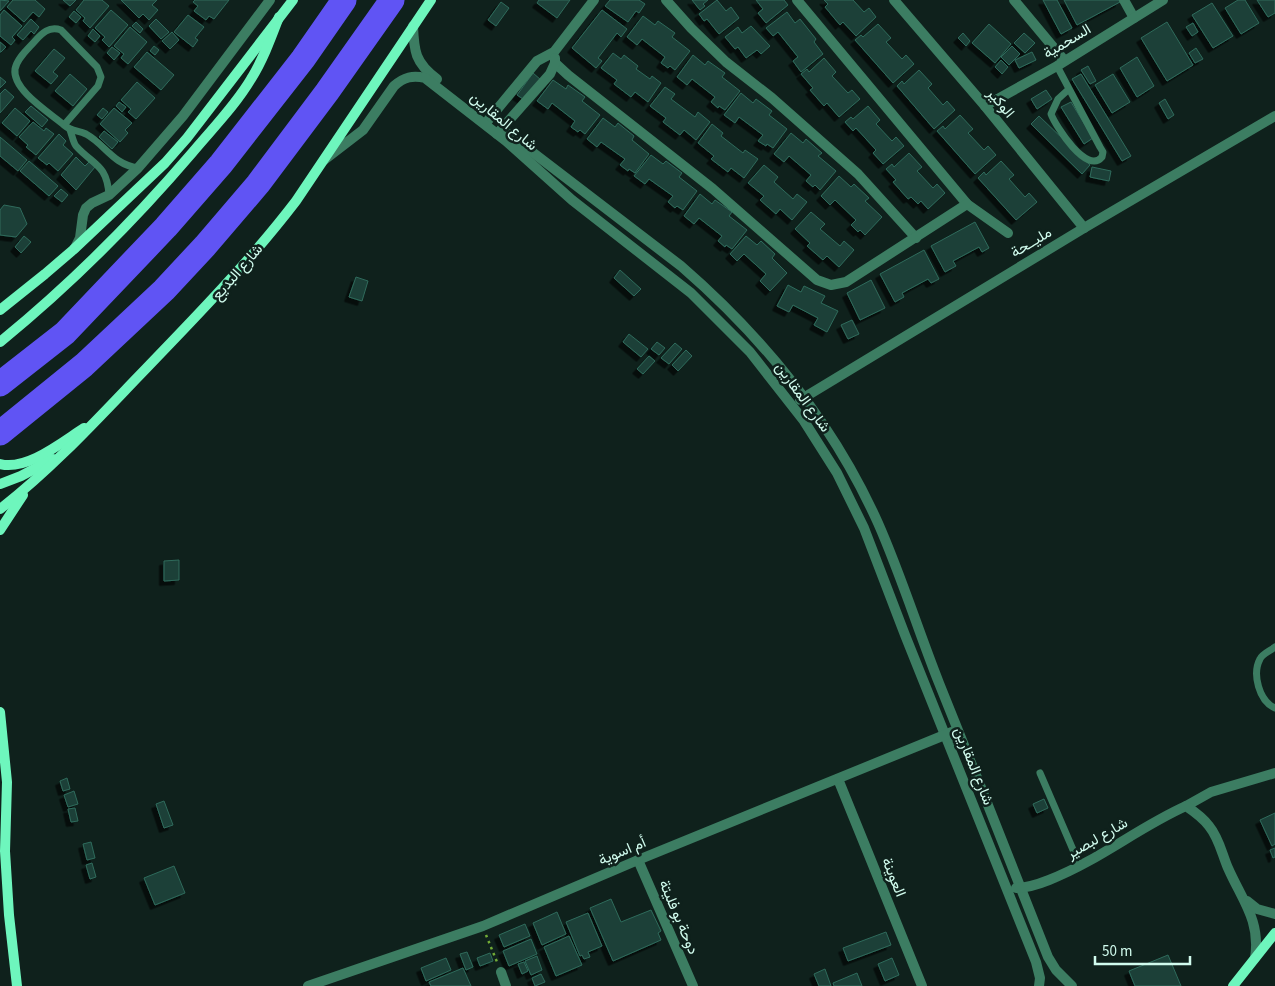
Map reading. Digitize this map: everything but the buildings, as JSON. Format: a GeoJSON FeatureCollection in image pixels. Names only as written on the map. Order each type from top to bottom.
{"type":"FeatureCollection","features":[{"type":"Feature","properties":{"kind":"highway"},"geometry":{"type":"LineString","coordinates":[[0,384],[65,333],[136,261],[221,164],[303,59],[344,0]]}},
{"type":"Feature","properties":{"kind":"highway"},"geometry":{"type":"LineString","coordinates":[[0,434],[84,365],[164,290],[205,246],[258,184],[327,92],[392,0]]}},
{"type":"Feature","properties":{"kind":"main road"},"geometry":{"type":"LineString","coordinates":[[0,310],[73,250],[129,199],[187,138],[293,0]]}},
{"type":"Feature","properties":{"kind":"main road","name":"شارع البديع"},"geometry":{"type":"LineString","coordinates":[[0,509],[28,487],[67,451],[201,313],[252,255],[296,201],[431,0]]}},
{"type":"Feature","properties":{"kind":"main road"},"geometry":{"type":"LineString","coordinates":[[0,342],[38,311],[119,234],[239,99],[253,78],[279,17]]}},
{"type":"Feature","properties":{"kind":"main road"},"geometry":{"type":"LineString","coordinates":[[0,464],[6,466],[24,464],[97,420]]}},
{"type":"Feature","properties":{"kind":"main road"},"geometry":{"type":"LineString","coordinates":[[0,484],[22,476],[67,451]]}},
{"type":"Feature","properties":{"kind":"main road"},"geometry":{"type":"LineString","coordinates":[[0,530],[28,487]]}},
{"type":"Feature","properties":{"kind":"main road"},"geometry":{"type":"LineString","coordinates":[[0,712],[7,782],[5,851],[9,915],[17,986]]}},
{"type":"Feature","properties":{"kind":"main road"},"geometry":{"type":"LineString","coordinates":[[0,836],[5,851]]}},
{"type":"Feature","properties":{"kind":"main road"},"geometry":{"type":"LineString","coordinates":[[1233,986],[1275,933]]}},
{"type":"Feature","properties":{"kind":"street"},"geometry":{"type":"LineString","coordinates":[[73,250],[80,238],[83,215],[86,208],[109,195],[138,168],[183,116],[270,0]]}},
{"type":"Feature","properties":{"kind":"street"},"geometry":{"type":"LineString","coordinates":[[487,121],[538,61],[554,52],[594,0]]}},
{"type":"Feature","properties":{"kind":"street"},"geometry":{"type":"LineString","coordinates":[[666,0],[691,28],[726,62],[801,122],[858,174],[916,238]]}},
{"type":"Feature","properties":{"kind":"street"},"geometry":{"type":"LineString","coordinates":[[797,0],[967,204],[1008,233]]}},
{"type":"Feature","properties":{"kind":"street","name":"الوكير"},"geometry":{"type":"LineString","coordinates":[[894,0],[985,106],[1084,228]]}},
{"type":"Feature","properties":{"kind":"street"},"geometry":{"type":"LineString","coordinates":[[1014,0],[1060,63]]}},
{"type":"Feature","properties":{"kind":"street"},"geometry":{"type":"LineString","coordinates":[[1124,0],[1134,18]]}},
{"type":"Feature","properties":{"kind":"street","name":"السحمية"},"geometry":{"type":"LineString","coordinates":[[985,106],[1164,0]]}},
{"type":"Feature","properties":{"kind":"street","name":"شارع المقارين"},"geometry":{"type":"LineString","coordinates":[[413,26],[414,47],[423,67],[487,121],[681,266],[708,290],[759,342],[804,398],[852,471],[878,523],[1051,964],[1072,986]]}},
{"type":"Feature","properties":{"kind":"street"},"geometry":{"type":"LineString","coordinates":[[500,131],[550,74],[555,63],[554,52]]}},
{"type":"Feature","properties":{"kind":"street"},"geometry":{"type":"LineString","coordinates":[[555,63],[713,190],[817,280],[831,286],[846,282],[967,204]]}},
{"type":"Feature","properties":{"kind":"street","name":"شارع المقارين"},"geometry":{"type":"LineString","coordinates":[[321,162],[363,130],[394,86],[405,78],[425,78],[487,121]]}},
{"type":"Feature","properties":{"kind":"street","name":"مليــحة"},"geometry":{"type":"LineString","coordinates":[[792,405],[1084,228],[1275,116]]}},
{"type":"Feature","properties":{"kind":"street","name":"شارع المقارين"},"geometry":{"type":"LineString","coordinates":[[500,131],[572,200],[691,293],[750,352],[792,405],[833,466],[864,528],[1036,962],[1040,978],[1039,986]]}},
{"type":"Feature","properties":{"kind":"street","name":"أم اسوية"},"geometry":{"type":"LineString","coordinates":[[308,986],[483,926],[638,860],[958,730]]}},
{"type":"Feature","properties":{"kind":"street","name":"شارع لبصير"},"geometry":{"type":"LineString","coordinates":[[1020,888],[1044,882],[1080,866],[1160,818],[1211,792],[1275,773]]}},
{"type":"Feature","properties":{"kind":"street","name":"العوينة"},"geometry":{"type":"LineString","coordinates":[[838,779],[922,986]]}},
{"type":"Feature","properties":{"kind":"street"},"geometry":{"type":"LineString","coordinates":[[1186,806],[1197,813],[1211,827],[1227,867],[1244,898],[1256,930],[1255,958]]}},
{"type":"Feature","properties":{"kind":"street","name":"دوحة بو فليتة"},"geometry":{"type":"LineString","coordinates":[[638,860],[693,986]]}},
{"type":"Feature","properties":{"kind":"street"},"geometry":{"type":"LineString","coordinates":[[1005,884],[1012,888],[1020,888]]}},
{"type":"Feature","properties":{"kind":"street"},"geometry":{"type":"LineString","coordinates":[[1244,898],[1257,909],[1275,914]]}},
{"type":"Feature","properties":{"kind":"street"},"geometry":{"type":"LineString","coordinates":[[501,972],[506,986]]}},
{"type":"Feature","properties":{"kind":"lane"},"geometry":{"type":"LineString","coordinates":[[64,125],[98,86],[101,77],[97,67],[61,30],[53,29],[42,32],[20,58],[15,69],[16,80],[24,92],[70,130],[85,133],[126,166],[138,168]]}},
{"type":"Feature","properties":{"kind":"lane"},"geometry":{"type":"LineString","coordinates":[[1060,63],[1069,88],[1103,152],[1102,157],[1096,162],[1090,162],[1080,154],[1063,135],[1051,114],[1052,108],[1058,99],[1069,88]]}},
{"type":"Feature","properties":{"kind":"lane"},"geometry":{"type":"LineString","coordinates":[[70,130],[75,144],[97,163],[105,174],[109,195]]}},
{"type":"Feature","properties":{"kind":"lane"},"geometry":{"type":"LineString","coordinates":[[1275,647],[1261,657],[1256,670],[1256,680],[1262,694],[1271,706],[1275,708]]}},
{"type":"Feature","properties":{"kind":"lane"},"geometry":{"type":"LineString","coordinates":[[1040,773],[1080,866]]}},
{"type":"Feature","properties":{"kind":"path"},"geometry":{"type":"LineString","coordinates":[[483,926],[501,972]]}}]}
